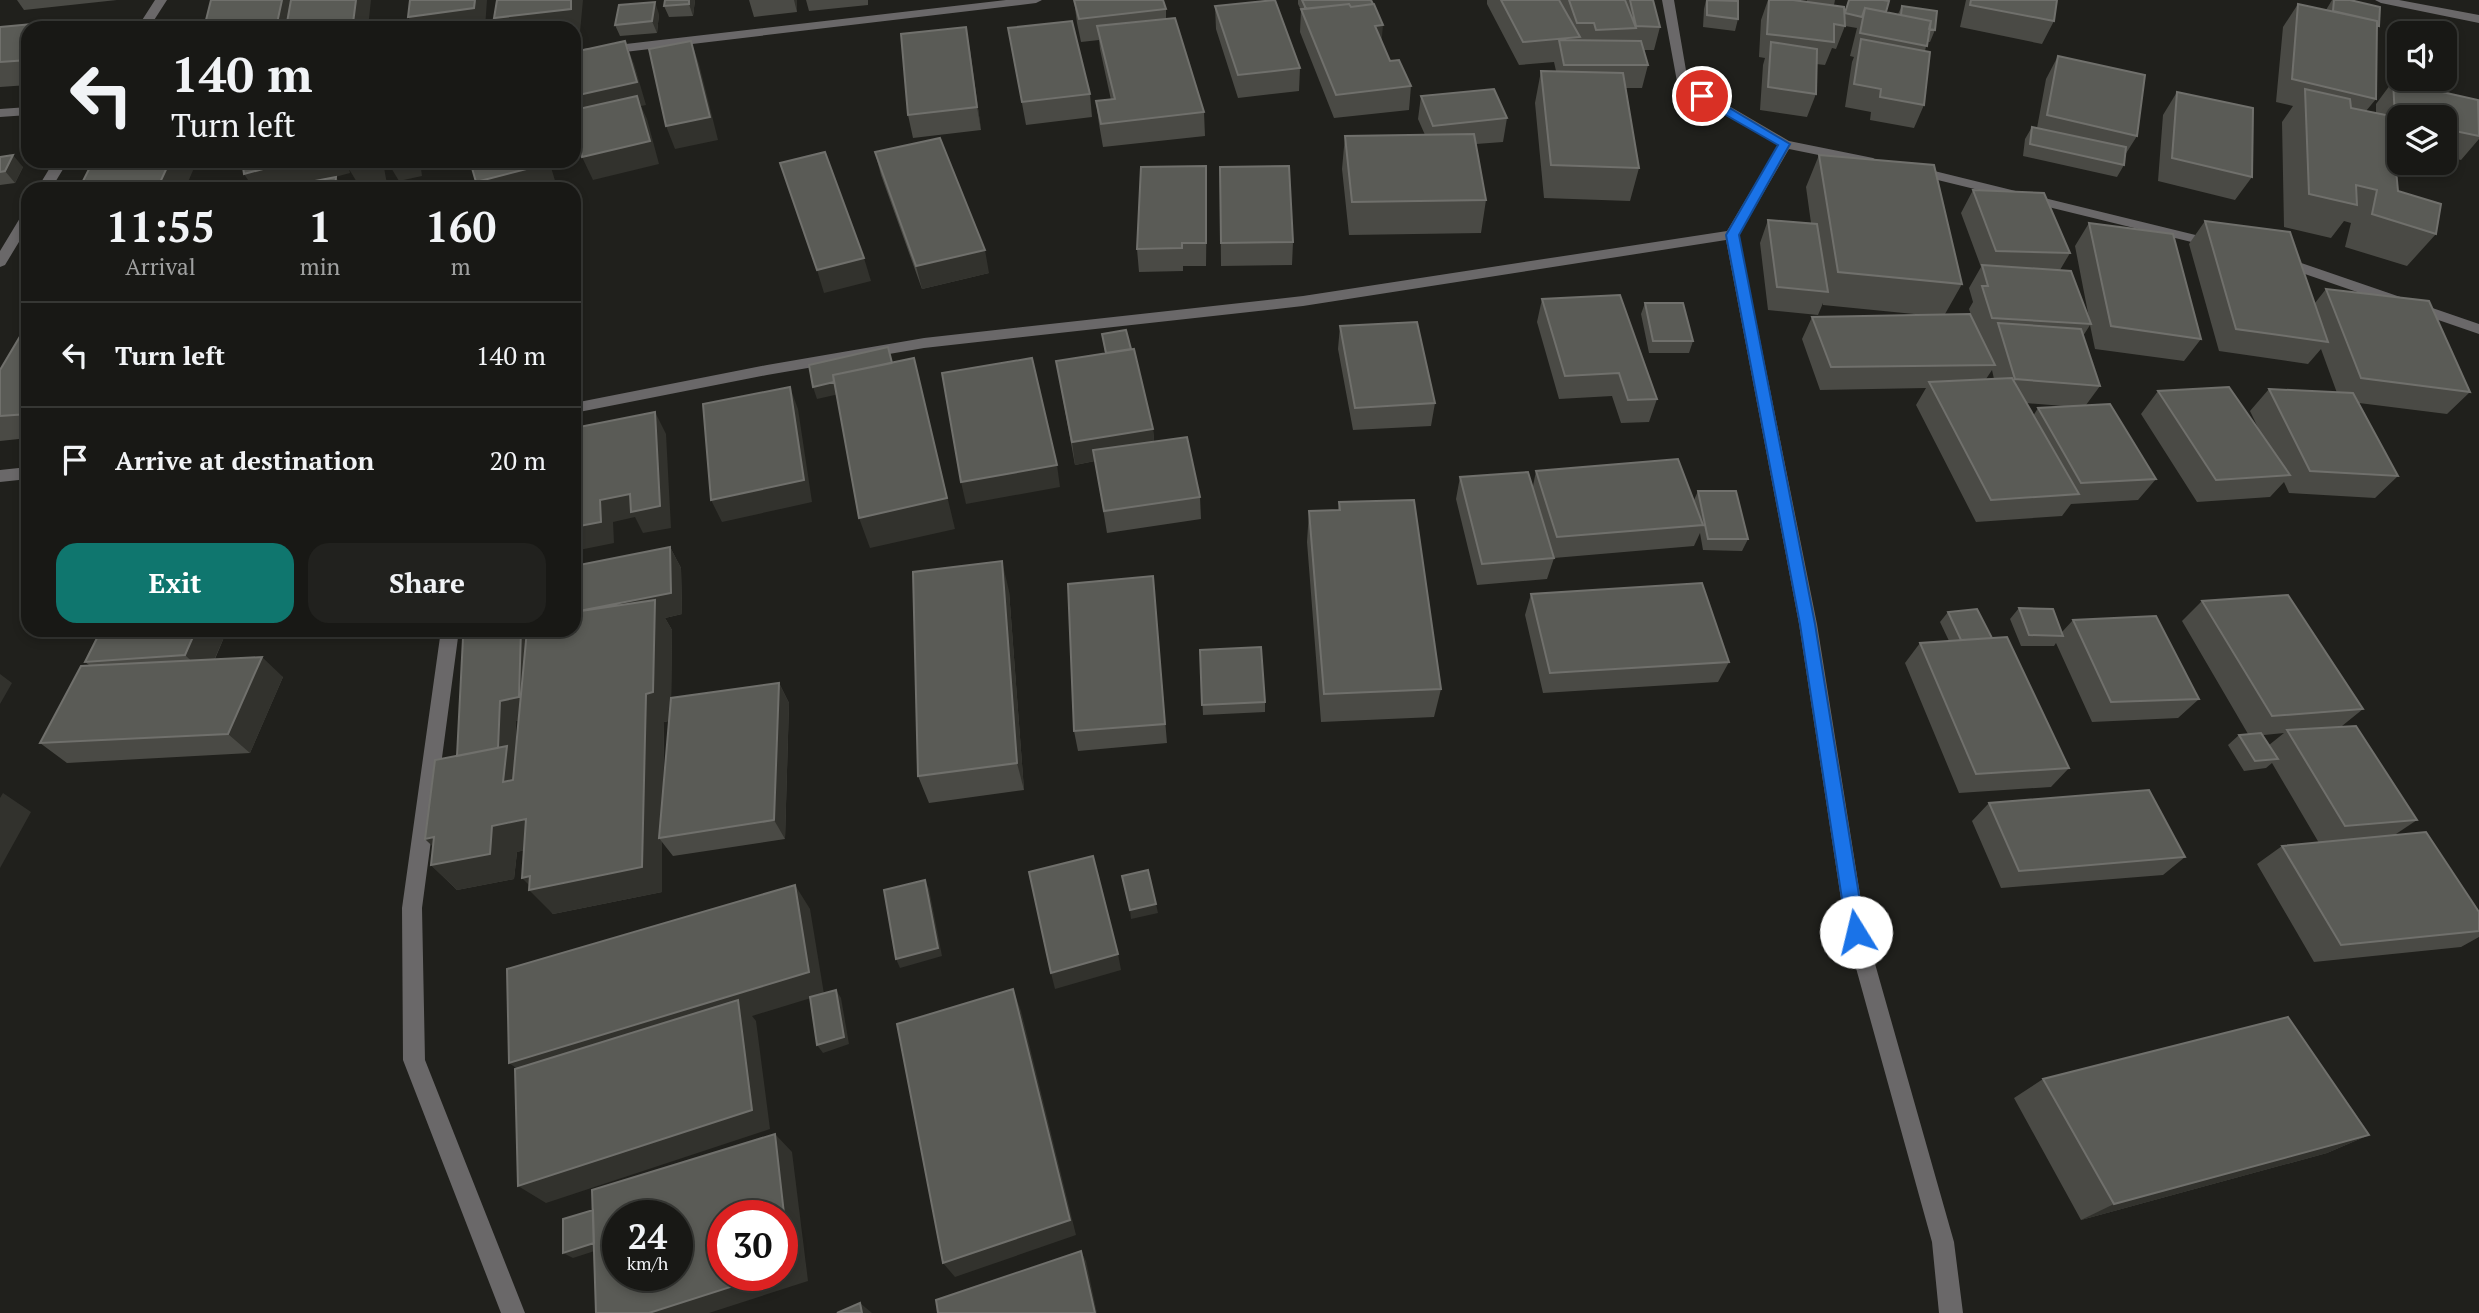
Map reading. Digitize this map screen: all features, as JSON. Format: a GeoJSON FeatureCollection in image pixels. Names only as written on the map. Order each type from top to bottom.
{"type":"FeatureCollection","features":[{"type":"Feature","properties":{"kind":"street"},"geometry":{"type":"LineString","coordinates":[[147,21],[160,0]]}},
{"type":"Feature","properties":{"kind":"street"},"geometry":{"type":"LineString","coordinates":[[581,53],[1036,0]]}},
{"type":"Feature","properties":{"kind":"street"},"geometry":{"type":"LineString","coordinates":[[1668,0],[1682,85],[1784,144],[1893,166],[2225,246]]}},
{"type":"Feature","properties":{"kind":"street"},"geometry":{"type":"LineString","coordinates":[[2381,0],[2479,19]]}},
{"type":"Feature","properties":{"kind":"street"},"geometry":{"type":"LineString","coordinates":[[0,113],[21,111]]}},
{"type":"Feature","properties":{"kind":"street"},"geometry":{"type":"LineString","coordinates":[[1784,144],[1732,235],[1808,624],[1856,932],[1943,1242],[1951,1313]]}},
{"type":"Feature","properties":{"kind":"street"},"geometry":{"type":"LineString","coordinates":[[0,262],[21,227]]}},
{"type":"Feature","properties":{"kind":"street"},"geometry":{"type":"LineString","coordinates":[[581,407],[924,343],[1303,301],[1732,235]]}},
{"type":"Feature","properties":{"kind":"street"},"geometry":{"type":"LineString","coordinates":[[2264,256],[2423,308],[2479,330]]}},
{"type":"Feature","properties":{"kind":"street"},"geometry":{"type":"LineString","coordinates":[[0,475],[21,474]]}},
{"type":"Feature","properties":{"kind":"street"},"geometry":{"type":"LineString","coordinates":[[449,637],[412,908],[414,1060],[513,1313]]}},
{"type":"Feature","properties":{"kind":"building"},"geometry":{"type":"Polygon","coordinates":[[[211,0],[282,0],[278,21],[206,21],[211,0]]]}},
{"type":"Feature","properties":{"kind":"building"},"geometry":{"type":"Polygon","coordinates":[[[291,0],[356,0],[353,21],[287,21],[291,0]]]}},
{"type":"Feature","properties":{"kind":"building"},"geometry":{"type":"Polygon","coordinates":[[[410,0],[475,0],[474,8],[408,17],[410,0]]]}},
{"type":"Feature","properties":{"kind":"building"},"geometry":{"type":"Polygon","coordinates":[[[497,0],[571,0],[571,9],[494,18],[497,0]]]}},
{"type":"Feature","properties":{"kind":"building"},"geometry":{"type":"Polygon","coordinates":[[[665,0],[689,0],[689,4],[664,6],[665,0]]]}},
{"type":"Feature","properties":{"kind":"building"},"geometry":{"type":"Polygon","coordinates":[[[1074,0],[1163,0],[1166,9],[1079,19],[1074,0]]]}},
{"type":"Feature","properties":{"kind":"building"},"geometry":{"type":"Polygon","coordinates":[[[1275,0],[1300,68],[1238,75],[1215,6],[1275,0]]]}},
{"type":"Feature","properties":{"kind":"building"},"geometry":{"type":"Polygon","coordinates":[[[1302,0],[1371,0],[1373,4],[1306,9],[1302,0]]]}},
{"type":"Feature","properties":{"kind":"building"},"geometry":{"type":"Polygon","coordinates":[[[1501,0],[1559,0],[1580,37],[1523,42],[1501,0]]]}},
{"type":"Feature","properties":{"kind":"building"},"geometry":{"type":"Polygon","coordinates":[[[1569,0],[1625,0],[1636,28],[1596,30],[1594,23],[1577,23],[1569,0]]]}},
{"type":"Feature","properties":{"kind":"building"},"geometry":{"type":"Polygon","coordinates":[[[1630,0],[1653,0],[1660,27],[1636,26],[1630,0]]]}},
{"type":"Feature","properties":{"kind":"building"},"geometry":{"type":"Polygon","coordinates":[[[1707,0],[1738,1],[1738,19],[1707,15],[1707,0]]]}},
{"type":"Feature","properties":{"kind":"building"},"geometry":{"type":"Polygon","coordinates":[[[1769,0],[1793,0],[1844,7],[1845,26],[1834,24],[1834,42],[1767,34],[1769,0]]]}},
{"type":"Feature","properties":{"kind":"building"},"geometry":{"type":"Polygon","coordinates":[[[1849,0],[1889,1],[1886,12],[1865,8],[1862,17],[1845,13],[1849,0]]]}},
{"type":"Feature","properties":{"kind":"building"},"geometry":{"type":"Polygon","coordinates":[[[1971,0],[2057,0],[2054,21],[1970,5],[1971,0]]]}},
{"type":"Feature","properties":{"kind":"building"},"geometry":{"type":"Polygon","coordinates":[[[2334,0],[2350,0],[2380,7],[2379,26],[2377,21],[2333,11],[2334,0]]]}},
{"type":"Feature","properties":{"kind":"building"},"geometry":{"type":"Polygon","coordinates":[[[655,2],[652,21],[615,25],[619,5],[655,2]]]}},
{"type":"Feature","properties":{"kind":"building"},"geometry":{"type":"Polygon","coordinates":[[[1349,4],[1351,7],[1374,4],[1383,25],[1375,26],[1390,61],[1399,60],[1411,86],[1336,95],[1301,9],[1349,4]]]}},
{"type":"Feature","properties":{"kind":"building"},"geometry":{"type":"Polygon","coordinates":[[[2298,4],[2377,21],[2376,99],[2292,79],[2298,4]]]}},
{"type":"Feature","properties":{"kind":"building"},"geometry":{"type":"Polygon","coordinates":[[[1902,6],[1937,11],[1935,30],[1929,29],[1931,21],[1901,15],[1902,6]]]}},
{"type":"Feature","properties":{"kind":"building"},"geometry":{"type":"Polygon","coordinates":[[[1865,8],[1931,21],[1927,46],[1860,33],[1865,8]]]}},
{"type":"Feature","properties":{"kind":"building"},"geometry":{"type":"Polygon","coordinates":[[[1175,18],[1204,112],[1101,124],[1096,101],[1115,99],[1097,26],[1175,18]]]}},
{"type":"Feature","properties":{"kind":"building"},"geometry":{"type":"Polygon","coordinates":[[[1072,21],[1090,94],[1022,102],[1008,28],[1072,21]]]}},
{"type":"Feature","properties":{"kind":"building"},"geometry":{"type":"Polygon","coordinates":[[[21,25],[21,60],[0,62],[0,27],[21,25]]]}},
{"type":"Feature","properties":{"kind":"building"},"geometry":{"type":"Polygon","coordinates":[[[966,27],[977,107],[908,115],[901,34],[966,27]]]}},
{"type":"Feature","properties":{"kind":"building"},"geometry":{"type":"Polygon","coordinates":[[[1861,39],[1930,52],[1924,105],[1880,97],[1881,89],[1854,84],[1861,39]]]}},
{"type":"Feature","properties":{"kind":"building"},"geometry":{"type":"Polygon","coordinates":[[[1559,40],[1641,41],[1648,65],[1564,65],[1559,40]]]}},
{"type":"Feature","properties":{"kind":"building"},"geometry":{"type":"Polygon","coordinates":[[[625,41],[637,82],[581,94],[581,50],[625,41]]]}},
{"type":"Feature","properties":{"kind":"building"},"geometry":{"type":"Polygon","coordinates":[[[691,41],[710,117],[666,126],[649,49],[691,41]]]}},
{"type":"Feature","properties":{"kind":"building"},"geometry":{"type":"Polygon","coordinates":[[[1771,42],[1817,49],[1816,94],[1768,87],[1771,42]]]}},
{"type":"Feature","properties":{"kind":"building"},"geometry":{"type":"Polygon","coordinates":[[[2058,56],[2145,75],[2137,136],[2047,115],[2058,56]]]}},
{"type":"Feature","properties":{"kind":"building"},"geometry":{"type":"Polygon","coordinates":[[[1541,71],[1623,73],[1639,168],[1551,165],[1541,71]]]}},
{"type":"Feature","properties":{"kind":"building"},"geometry":{"type":"Polygon","coordinates":[[[1494,89],[1507,118],[1433,126],[1421,96],[1494,89]]]}},
{"type":"Feature","properties":{"kind":"building"},"geometry":{"type":"Polygon","coordinates":[[[2305,89],[2350,99],[2351,108],[2387,115],[2387,175],[2397,175],[2398,191],[2441,204],[2436,234],[2372,214],[2377,190],[2356,185],[2357,205],[2309,194],[2305,89]]]}},
{"type":"Feature","properties":{"kind":"building"},"geometry":{"type":"Polygon","coordinates":[[[2394,91],[2438,91],[2478,100],[2479,136],[2457,131],[2457,105],[2394,105],[2394,91]]]}},
{"type":"Feature","properties":{"kind":"building"},"geometry":{"type":"Polygon","coordinates":[[[2177,92],[2253,108],[2252,177],[2172,158],[2177,92]]]}},
{"type":"Feature","properties":{"kind":"building"},"geometry":{"type":"Polygon","coordinates":[[[637,96],[650,141],[582,157],[581,108],[637,96]]]}},
{"type":"Feature","properties":{"kind":"building"},"geometry":{"type":"Polygon","coordinates":[[[2032,127],[2126,147],[2124,165],[2030,144],[2032,127]]]}},
{"type":"Feature","properties":{"kind":"building"},"geometry":{"type":"Polygon","coordinates":[[[1474,134],[1486,200],[1352,202],[1345,136],[1474,134]]]}},
{"type":"Feature","properties":{"kind":"building"},"geometry":{"type":"Polygon","coordinates":[[[940,138],[985,250],[916,266],[875,152],[940,138]]]}},
{"type":"Feature","properties":{"kind":"building"},"geometry":{"type":"Polygon","coordinates":[[[825,152],[864,258],[817,270],[780,163],[825,152]]]}},
{"type":"Feature","properties":{"kind":"building"},"geometry":{"type":"Polygon","coordinates":[[[13,155],[5,171],[0,172],[0,157],[13,155]]]}},
{"type":"Feature","properties":{"kind":"building"},"geometry":{"type":"Polygon","coordinates":[[[1819,155],[1934,165],[1962,284],[1838,272],[1819,155]]]}},
{"type":"Feature","properties":{"kind":"building"},"geometry":{"type":"Polygon","coordinates":[[[1206,166],[1206,243],[1182,243],[1182,248],[1137,249],[1141,167],[1206,166]]]}},
{"type":"Feature","properties":{"kind":"building"},"geometry":{"type":"Polygon","coordinates":[[[1289,166],[1293,242],[1221,243],[1220,167],[1289,166]]]}},
{"type":"Feature","properties":{"kind":"building"},"geometry":{"type":"Polygon","coordinates":[[[90,168],[167,168],[160,182],[82,182],[90,168]]]}},
{"type":"Feature","properties":{"kind":"building"},"geometry":{"type":"Polygon","coordinates":[[[243,168],[267,168],[244,174],[243,168]]]}},
{"type":"Feature","properties":{"kind":"building"},"geometry":{"type":"Polygon","coordinates":[[[472,168],[530,168],[476,182],[472,168]]]}},
{"type":"Feature","properties":{"kind":"building"},"geometry":{"type":"Polygon","coordinates":[[[336,177],[336,182],[310,182],[336,177]]]}},
{"type":"Feature","properties":{"kind":"building"},"geometry":{"type":"Polygon","coordinates":[[[1973,190],[2044,193],[2070,253],[1996,251],[1973,190]]]}},
{"type":"Feature","properties":{"kind":"building"},"geometry":{"type":"Polygon","coordinates":[[[1768,220],[1817,224],[1828,292],[1777,287],[1768,220]]]}},
{"type":"Feature","properties":{"kind":"building"},"geometry":{"type":"Polygon","coordinates":[[[2205,221],[2290,232],[2328,342],[2236,329],[2205,221]]]}},
{"type":"Feature","properties":{"kind":"building"},"geometry":{"type":"Polygon","coordinates":[[[2089,223],[2173,234],[2201,339],[2111,326],[2089,223]]]}},
{"type":"Feature","properties":{"kind":"building"},"geometry":{"type":"Polygon","coordinates":[[[1982,265],[2071,271],[2091,324],[1992,318],[1982,286],[1988,286],[1982,265]]]}},
{"type":"Feature","properties":{"kind":"building"},"geometry":{"type":"Polygon","coordinates":[[[2326,289],[2429,301],[2470,392],[2361,378],[2326,289]]]}},
{"type":"Feature","properties":{"kind":"building"},"geometry":{"type":"Polygon","coordinates":[[[1620,295],[1657,399],[1628,400],[1619,373],[1565,376],[1542,299],[1620,295]]]}},
{"type":"Feature","properties":{"kind":"building"},"geometry":{"type":"Polygon","coordinates":[[[1645,303],[1683,303],[1693,341],[1653,341],[1645,303]]]}},
{"type":"Feature","properties":{"kind":"building"},"geometry":{"type":"Polygon","coordinates":[[[1970,314],[1995,365],[1831,367],[1812,317],[1970,314]]]}},
{"type":"Feature","properties":{"kind":"building"},"geometry":{"type":"Polygon","coordinates":[[[1417,322],[1435,403],[1355,408],[1340,326],[1417,322]]]}},
{"type":"Feature","properties":{"kind":"building"},"geometry":{"type":"Polygon","coordinates":[[[1998,323],[2081,329],[2100,386],[2015,379],[1998,323]]]}},
{"type":"Feature","properties":{"kind":"building"},"geometry":{"type":"Polygon","coordinates":[[[1126,330],[1131,349],[1106,353],[1102,334],[1126,330]]]}},
{"type":"Feature","properties":{"kind":"building"},"geometry":{"type":"Polygon","coordinates":[[[21,335],[21,414],[0,416],[0,370],[21,335]]]}},
{"type":"Feature","properties":{"kind":"building"},"geometry":{"type":"Polygon","coordinates":[[[888,347],[892,363],[833,375],[834,382],[813,387],[809,365],[888,347]]]}},
{"type":"Feature","properties":{"kind":"building"},"geometry":{"type":"Polygon","coordinates":[[[1134,349],[1153,429],[1072,442],[1056,361],[1134,349]]]}},
{"type":"Feature","properties":{"kind":"building"},"geometry":{"type":"Polygon","coordinates":[[[914,358],[947,498],[859,518],[833,375],[914,358]]]}},
{"type":"Feature","properties":{"kind":"building"},"geometry":{"type":"Polygon","coordinates":[[[1032,358],[1057,465],[961,482],[942,373],[1032,358]]]}},
{"type":"Feature","properties":{"kind":"building"},"geometry":{"type":"Polygon","coordinates":[[[2012,378],[2079,494],[1991,500],[1929,382],[2012,378]]]}},
{"type":"Feature","properties":{"kind":"building"},"geometry":{"type":"Polygon","coordinates":[[[790,387],[804,480],[711,500],[703,404],[790,387]]]}},
{"type":"Feature","properties":{"kind":"building"},"geometry":{"type":"Polygon","coordinates":[[[2229,387],[2290,475],[2216,480],[2158,391],[2229,387]]]}},
{"type":"Feature","properties":{"kind":"building"},"geometry":{"type":"Polygon","coordinates":[[[2269,389],[2353,393],[2398,476],[2310,471],[2269,389]]]}},
{"type":"Feature","properties":{"kind":"building"},"geometry":{"type":"Polygon","coordinates":[[[2110,404],[2156,479],[2081,483],[2038,408],[2110,404]]]}},
{"type":"Feature","properties":{"kind":"building"},"geometry":{"type":"Polygon","coordinates":[[[655,412],[660,506],[631,512],[630,494],[600,500],[601,522],[581,526],[581,427],[655,412]]]}},
{"type":"Feature","properties":{"kind":"building"},"geometry":{"type":"Polygon","coordinates":[[[1187,437],[1200,497],[1104,511],[1093,450],[1187,437]]]}},
{"type":"Feature","properties":{"kind":"building"},"geometry":{"type":"Polygon","coordinates":[[[1678,459],[1703,525],[1557,537],[1536,471],[1678,459]]]}},
{"type":"Feature","properties":{"kind":"building"},"geometry":{"type":"Polygon","coordinates":[[[1528,472],[1554,558],[1482,564],[1460,477],[1528,472]]]}},
{"type":"Feature","properties":{"kind":"building"},"geometry":{"type":"Polygon","coordinates":[[[1698,491],[1736,491],[1748,539],[1708,539],[1698,491]]]}},
{"type":"Feature","properties":{"kind":"building"},"geometry":{"type":"Polygon","coordinates":[[[1414,500],[1441,689],[1324,694],[1309,511],[1340,510],[1339,502],[1414,500]]]}},
{"type":"Feature","properties":{"kind":"building"},"geometry":{"type":"Polygon","coordinates":[[[670,547],[671,593],[581,611],[581,565],[670,547]]]}},
{"type":"Feature","properties":{"kind":"building"},"geometry":{"type":"Polygon","coordinates":[[[1002,561],[1017,763],[918,776],[913,572],[1002,561]]]}},
{"type":"Feature","properties":{"kind":"building"},"geometry":{"type":"Polygon","coordinates":[[[1153,576],[1165,724],[1074,731],[1068,584],[1153,576]]]}},
{"type":"Feature","properties":{"kind":"building"},"geometry":{"type":"Polygon","coordinates":[[[1702,583],[1729,662],[1550,673],[1531,594],[1702,583]]]}},
{"type":"Feature","properties":{"kind":"building"},"geometry":{"type":"Polygon","coordinates":[[[2288,595],[2363,709],[2272,716],[2202,601],[2288,595]]]}},
{"type":"Feature","properties":{"kind":"building"},"geometry":{"type":"Polygon","coordinates":[[[655,600],[653,692],[646,694],[642,867],[529,890],[530,876],[522,878],[526,819],[492,826],[490,854],[431,865],[434,837],[425,839],[435,760],[507,746],[503,782],[513,780],[526,637],[581,637],[581,611],[655,600]]]}},
{"type":"Feature","properties":{"kind":"building"},"geometry":{"type":"Polygon","coordinates":[[[2019,608],[2053,609],[2063,636],[2029,635],[2019,608]]]}},
{"type":"Feature","properties":{"kind":"building"},"geometry":{"type":"Polygon","coordinates":[[[1977,609],[1992,638],[1961,640],[1948,612],[1977,609]]]}},
{"type":"Feature","properties":{"kind":"building"},"geometry":{"type":"Polygon","coordinates":[[[2156,616],[2199,699],[2111,702],[2073,620],[2156,616]]]}},
{"type":"Feature","properties":{"kind":"building"},"geometry":{"type":"Polygon","coordinates":[[[98,637],[193,637],[185,655],[85,662],[98,637]]]}},
{"type":"Feature","properties":{"kind":"building"},"geometry":{"type":"Polygon","coordinates":[[[521,637],[519,697],[500,701],[498,748],[457,756],[463,638],[521,637]]]}},
{"type":"Feature","properties":{"kind":"building"},"geometry":{"type":"Polygon","coordinates":[[[2007,637],[2069,768],[1976,774],[1920,643],[2007,637]]]}},
{"type":"Feature","properties":{"kind":"building"},"geometry":{"type":"Polygon","coordinates":[[[1261,647],[1265,702],[1202,705],[1200,650],[1261,647]]]}},
{"type":"Feature","properties":{"kind":"building"},"geometry":{"type":"Polygon","coordinates":[[[262,657],[228,734],[40,743],[81,666],[262,657]]]}},
{"type":"Feature","properties":{"kind":"building"},"geometry":{"type":"Polygon","coordinates":[[[779,683],[774,820],[659,838],[671,698],[779,683]]]}},
{"type":"Feature","properties":{"kind":"building"},"geometry":{"type":"Polygon","coordinates":[[[2356,726],[2417,820],[2345,826],[2287,730],[2356,726]]]}},
{"type":"Feature","properties":{"kind":"building"},"geometry":{"type":"Polygon","coordinates":[[[2261,733],[2278,759],[2255,761],[2239,735],[2261,733]]]}},
{"type":"Feature","properties":{"kind":"building"},"geometry":{"type":"Polygon","coordinates":[[[2149,790],[2185,857],[2019,871],[1989,803],[2149,790]]]}},
{"type":"Feature","properties":{"kind":"building"},"geometry":{"type":"Polygon","coordinates":[[[2426,832],[2479,912],[2479,931],[2341,945],[2282,846],[2426,832]]]}},
{"type":"Feature","properties":{"kind":"building"},"geometry":{"type":"Polygon","coordinates":[[[1093,856],[1118,954],[1051,973],[1029,872],[1093,856]]]}},
{"type":"Feature","properties":{"kind":"building"},"geometry":{"type":"Polygon","coordinates":[[[1148,870],[1156,904],[1130,910],[1122,876],[1148,870]]]}},
{"type":"Feature","properties":{"kind":"building"},"geometry":{"type":"Polygon","coordinates":[[[925,880],[938,948],[896,959],[884,890],[925,880]]]}},
{"type":"Feature","properties":{"kind":"building"},"geometry":{"type":"Polygon","coordinates":[[[795,885],[809,972],[509,1063],[507,969],[795,885]]]}},
{"type":"Feature","properties":{"kind":"building"},"geometry":{"type":"Polygon","coordinates":[[[1013,989],[1070,1220],[943,1263],[897,1024],[1013,989]]]}},
{"type":"Feature","properties":{"kind":"building"},"geometry":{"type":"Polygon","coordinates":[[[836,990],[844,1037],[817,1045],[810,997],[836,990]]]}},
{"type":"Feature","properties":{"kind":"building"},"geometry":{"type":"Polygon","coordinates":[[[738,1000],[752,1110],[518,1186],[515,1069],[738,1000]]]}},
{"type":"Feature","properties":{"kind":"building"},"geometry":{"type":"Polygon","coordinates":[[[2288,1017],[2369,1135],[2114,1204],[2043,1079],[2288,1017]]]}},
{"type":"Feature","properties":{"kind":"building"},"geometry":{"type":"Polygon","coordinates":[[[775,1134],[782,1200],[707,1200],[707,1291],[718,1291],[649,1313],[596,1313],[592,1190],[775,1134]]]}},
{"type":"Feature","properties":{"kind":"building"},"geometry":{"type":"Polygon","coordinates":[[[593,1210],[594,1243],[563,1253],[563,1219],[593,1210]]]}},
{"type":"Feature","properties":{"kind":"building"},"geometry":{"type":"Polygon","coordinates":[[[1081,1251],[1095,1313],[938,1313],[936,1300],[1081,1251]]]}},
{"type":"Feature","properties":{"kind":"building"},"geometry":{"type":"Polygon","coordinates":[[[860,1303],[862,1313],[837,1313],[860,1303]]]}},
{"type":"Feature","properties":{"kind":"route"},"geometry":{"type":"LineString","coordinates":[[1702,96],[1784,144],[1732,235],[1808,624],[1856,932]]}}]}
